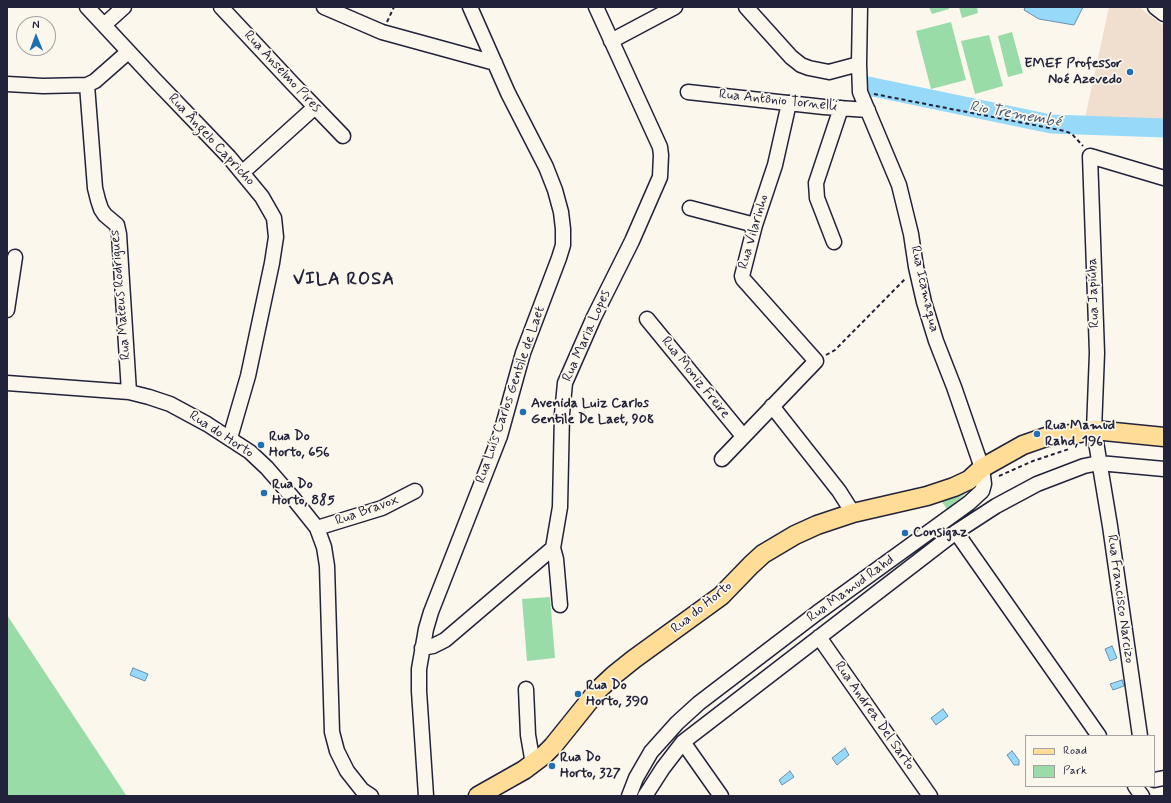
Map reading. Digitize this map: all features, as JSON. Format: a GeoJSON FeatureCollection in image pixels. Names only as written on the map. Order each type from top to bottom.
{"type":"FeatureCollection","features":[{"type":"Feature","properties":{"kind":"main road"},"geometry":{"type":"LineString","coordinates":[[988,473],[1023,445],[1040,439],[1094,430],[1164,437]]}},
{"type":"Feature","properties":{"kind":"main road","name":"Rua do Horto"},"geometry":{"type":"LineString","coordinates":[[478,796],[533,764],[553,746],[598,690],[634,659],[721,596],[751,564],[764,554],[795,535],[817,525],[853,513],[927,496],[988,473]]}},
{"type":"Feature","properties":{"kind":"street","name":"Rua Ângelo Capricho"},"geometry":{"type":"LineString","coordinates":[[87,7],[243,172],[262,197],[274,218],[276,242],[272,263],[248,376],[230,438]]}},
{"type":"Feature","properties":{"kind":"street"},"geometry":{"type":"LineString","coordinates":[[104,25],[124,7]]}},
{"type":"Feature","properties":{"kind":"street","name":"Rua Anselmo Pires"},"geometry":{"type":"LineString","coordinates":[[221,7],[343,136]]}},
{"type":"Feature","properties":{"kind":"street"},"geometry":{"type":"LineString","coordinates":[[324,7],[382,32],[495,63]]}},
{"type":"Feature","properties":{"kind":"street","name":"Rua Luís Carlos Gentile de Laet"},"geometry":{"type":"LineString","coordinates":[[426,796],[419,691],[419,669],[430,612],[498,443],[523,353],[560,258],[563,229],[561,212],[546,166],[508,93],[470,7]]}},
{"type":"Feature","properties":{"kind":"street","name":"Rua Maria Lopes"},"geometry":{"type":"LineString","coordinates":[[552,548],[560,503],[562,414],[565,383],[594,317],[641,221],[660,177],[662,155],[660,147],[596,7]]}},
{"type":"Feature","properties":{"kind":"street"},"geometry":{"type":"LineString","coordinates":[[611,41],[675,7]]}},
{"type":"Feature","properties":{"kind":"street"},"geometry":{"type":"LineString","coordinates":[[746,7],[791,58],[801,65],[829,72],[858,64]]}},
{"type":"Feature","properties":{"kind":"street","name":"Rua Icamaqua"},"geometry":{"type":"LineString","coordinates":[[860,7],[858,64],[860,92],[899,185],[911,234],[916,267],[924,302],[936,341],[988,473]]}},
{"type":"Feature","properties":{"kind":"street"},"geometry":{"type":"LineString","coordinates":[[1155,7],[1164,14]]}},
{"type":"Feature","properties":{"kind":"street"},"geometry":{"type":"LineString","coordinates":[[7,84],[43,86],[87,85],[95,81],[128,52]]}},
{"type":"Feature","properties":{"kind":"street","name":"Rua Mateus Rodrigues"},"geometry":{"type":"LineString","coordinates":[[87,85],[95,188],[101,209],[105,215],[117,225],[119,234],[128,392]]}},
{"type":"Feature","properties":{"kind":"street","name":"Rua Antônio Tornelli"},"geometry":{"type":"LineString","coordinates":[[688,92],[868,110]]}},
{"type":"Feature","properties":{"kind":"street","name":"Rua Vilarinho"},"geometry":{"type":"LineString","coordinates":[[789,103],[775,165],[755,225],[742,273],[743,279],[816,361]]}},
{"type":"Feature","properties":{"kind":"street"},"geometry":{"type":"LineString","coordinates":[[243,172],[315,107]]}},
{"type":"Feature","properties":{"kind":"street"},"geometry":{"type":"LineString","coordinates":[[834,242],[816,191],[818,176],[841,108]]}},
{"type":"Feature","properties":{"kind":"street"},"geometry":{"type":"LineString","coordinates":[[1090,156],[1164,178]]}},
{"type":"Feature","properties":{"kind":"street","name":"Rua Japiúba"},"geometry":{"type":"LineString","coordinates":[[1090,156],[1097,353],[1094,430]]}},
{"type":"Feature","properties":{"kind":"street"},"geometry":{"type":"LineString","coordinates":[[690,208],[755,225]]}},
{"type":"Feature","properties":{"kind":"street"},"geometry":{"type":"LineString","coordinates":[[7,310],[15,257]]}},
{"type":"Feature","properties":{"kind":"street","name":"Rua Moniz Freire"},"geometry":{"type":"LineString","coordinates":[[647,319],[743,436]]}},
{"type":"Feature","properties":{"kind":"street"},"geometry":{"type":"LineString","coordinates":[[722,459],[816,361]]}},
{"type":"Feature","properties":{"kind":"street","name":"Rua do Horto"},"geometry":{"type":"LineString","coordinates":[[7,383],[128,392],[149,397],[170,404],[188,413],[230,438],[250,452],[267,468],[317,528],[324,547],[327,566],[332,732],[337,751],[347,771],[362,790],[371,796]]}},
{"type":"Feature","properties":{"kind":"street"},"geometry":{"type":"LineString","coordinates":[[772,406],[839,492],[853,513]]}},
{"type":"Feature","properties":{"kind":"street"},"geometry":{"type":"LineString","coordinates":[[1094,430],[1099,463]]}},
{"type":"Feature","properties":{"kind":"street","name":"Rua Mamud Rahd"},"geometry":{"type":"LineString","coordinates":[[645,796],[683,742],[956,532],[996,506],[1037,484],[1070,470],[1099,463],[1164,469]]}},
{"type":"Feature","properties":{"kind":"street","name":"Rua Francisco Narcizo"},"geometry":{"type":"LineString","coordinates":[[1099,463],[1110,526],[1140,735]]}},
{"type":"Feature","properties":{"kind":"street","name":"Rua Mamud Rahd"},"geometry":{"type":"LineString","coordinates":[[630,796],[636,778],[651,752],[677,723],[700,703],[817,613],[969,503],[982,491],[988,473]]}},
{"type":"Feature","properties":{"kind":"street","name":"Rua Bravox"},"geometry":{"type":"LineString","coordinates":[[317,528],[382,508],[415,491]]}},
{"type":"Feature","properties":{"kind":"street"},"geometry":{"type":"LineString","coordinates":[[956,532],[1097,735]]}},
{"type":"Feature","properties":{"kind":"street"},"geometry":{"type":"LineString","coordinates":[[422,648],[433,646],[445,640],[552,548],[556,559],[560,605]]}},
{"type":"Feature","properties":{"kind":"street","name":"Rua Andrea Del Sarto"},"geometry":{"type":"LineString","coordinates":[[819,637],[930,796]]}},
{"type":"Feature","properties":{"kind":"street"},"geometry":{"type":"LineString","coordinates":[[526,689],[528,735],[533,764]]}},
{"type":"Feature","properties":{"kind":"street"},"geometry":{"type":"LineString","coordinates":[[683,742],[721,796]]}},
{"type":"Feature","properties":{"kind":"street"},"geometry":{"type":"LineString","coordinates":[[1136,787],[1142,796]]}},
{"type":"Feature","properties":{"kind":"path"},"geometry":{"type":"LineString","coordinates":[[382,32],[394,7]]}},
{"type":"Feature","properties":{"kind":"path"},"geometry":{"type":"LineString","coordinates":[[860,92],[894,97],[1065,131],[1078,139],[1090,156]]}},
{"type":"Feature","properties":{"kind":"path"},"geometry":{"type":"LineString","coordinates":[[816,361],[835,350],[916,267]]}},
{"type":"Feature","properties":{"kind":"path"},"geometry":{"type":"LineString","coordinates":[[988,473],[1033,461],[1072,448]]}},
{"type":"Feature","properties":{"kind":"shaded area","name":"EMEF Professor Noé Azevedo"},"geometry":{"type":"Polygon","coordinates":[[[1109,7],[1139,7],[1164,26],[1164,134],[1121,128],[1081,130],[1082,118],[1085,118],[1109,7]]]}},
{"type":"Feature","properties":{"kind":"green space"},"geometry":{"type":"Polygon","coordinates":[[[929,7],[949,7],[949,9],[932,14],[929,7]]]}},
{"type":"Feature","properties":{"kind":"green space"},"geometry":{"type":"Polygon","coordinates":[[[959,7],[977,7],[978,13],[962,18],[959,7]]]}},
{"type":"Feature","properties":{"kind":"green space"},"geometry":{"type":"Polygon","coordinates":[[[951,22],[966,80],[931,89],[916,31],[951,22]]]}},
{"type":"Feature","properties":{"kind":"green space"},"geometry":{"type":"Polygon","coordinates":[[[1012,32],[1023,73],[1008,77],[998,36],[1012,32]]]}},
{"type":"Feature","properties":{"kind":"green space"},"geometry":{"type":"Polygon","coordinates":[[[989,35],[1003,86],[975,94],[961,41],[989,35]]]}},
{"type":"Feature","properties":{"kind":"green space"},"geometry":{"type":"Polygon","coordinates":[[[964,492],[965,494],[947,509],[942,502],[942,500],[964,492]]]}},
{"type":"Feature","properties":{"kind":"green space"},"geometry":{"type":"Polygon","coordinates":[[[550,597],[555,658],[527,661],[522,599],[550,597]]]}},
{"type":"Feature","properties":{"kind":"green space"},"geometry":{"type":"Polygon","coordinates":[[[7,615],[126,795],[126,796],[7,796],[7,615]]]}},
{"type":"Feature","properties":{"kind":"water"},"geometry":{"type":"Polygon","coordinates":[[[1025,7],[1083,7],[1074,25],[1039,19],[1024,10],[1025,7]]]}},
{"type":"Feature","properties":{"kind":"water"},"geometry":{"type":"Polygon","coordinates":[[[1112,646],[1117,658],[1110,661],[1105,649],[1112,646]]]}},
{"type":"Feature","properties":{"kind":"water"},"geometry":{"type":"Polygon","coordinates":[[[133,668],[148,674],[145,681],[130,675],[133,668]]]}},
{"type":"Feature","properties":{"kind":"water"},"geometry":{"type":"Polygon","coordinates":[[[1122,680],[1124,686],[1113,690],[1110,684],[1122,680]]]}},
{"type":"Feature","properties":{"kind":"water"},"geometry":{"type":"Polygon","coordinates":[[[943,709],[948,716],[936,725],[931,718],[943,709]]]}},
{"type":"Feature","properties":{"kind":"water"},"geometry":{"type":"Polygon","coordinates":[[[845,748],[849,755],[837,765],[832,758],[845,748]]]}},
{"type":"Feature","properties":{"kind":"water"},"geometry":{"type":"Polygon","coordinates":[[[1012,751],[1019,760],[1019,765],[1014,765],[1007,755],[1012,751]]]}},
{"type":"Feature","properties":{"kind":"water"},"geometry":{"type":"Polygon","coordinates":[[[790,771],[794,777],[782,785],[779,780],[790,771]]]}},
{"type":"Feature","properties":{"kind":"waterway","name":"Rio Tremembé"},"geometry":{"type":"LineString","coordinates":[[868,86],[1051,124],[1164,128]]}},
{"type":"Feature","properties":{"kind":"place","name":"EMEF Professor Noé Azevedo"},"geometry":{"type":"Point","coordinates":[1130,72]}},
{"type":"Feature","properties":{"kind":"place","name":"Avenida Luiz Carlos Gentile De Laet, 908"},"geometry":{"type":"Point","coordinates":[523,412]}},
{"type":"Feature","properties":{"kind":"place","name":"Rua Mamud Rahd, 196"},"geometry":{"type":"Point","coordinates":[1037,434]}},
{"type":"Feature","properties":{"kind":"place","name":"Rua Do Horto, 656"},"geometry":{"type":"Point","coordinates":[261,445]}},
{"type":"Feature","properties":{"kind":"place","name":"Rua Do Horto, 885"},"geometry":{"type":"Point","coordinates":[264,493]}},
{"type":"Feature","properties":{"kind":"place","name":"Consigaz"},"geometry":{"type":"Point","coordinates":[905,533]}},
{"type":"Feature","properties":{"kind":"place","name":"Rua Do Horto, 390"},"geometry":{"type":"Point","coordinates":[578,694]}},
{"type":"Feature","properties":{"kind":"place","name":"Rua Do Horto, 327"},"geometry":{"type":"Point","coordinates":[552,766]}},
{"type":"Feature","properties":{"kind":"district","name":"VILA ROSA"},"geometry":{"type":"Point","coordinates":[344,280]}}]}
